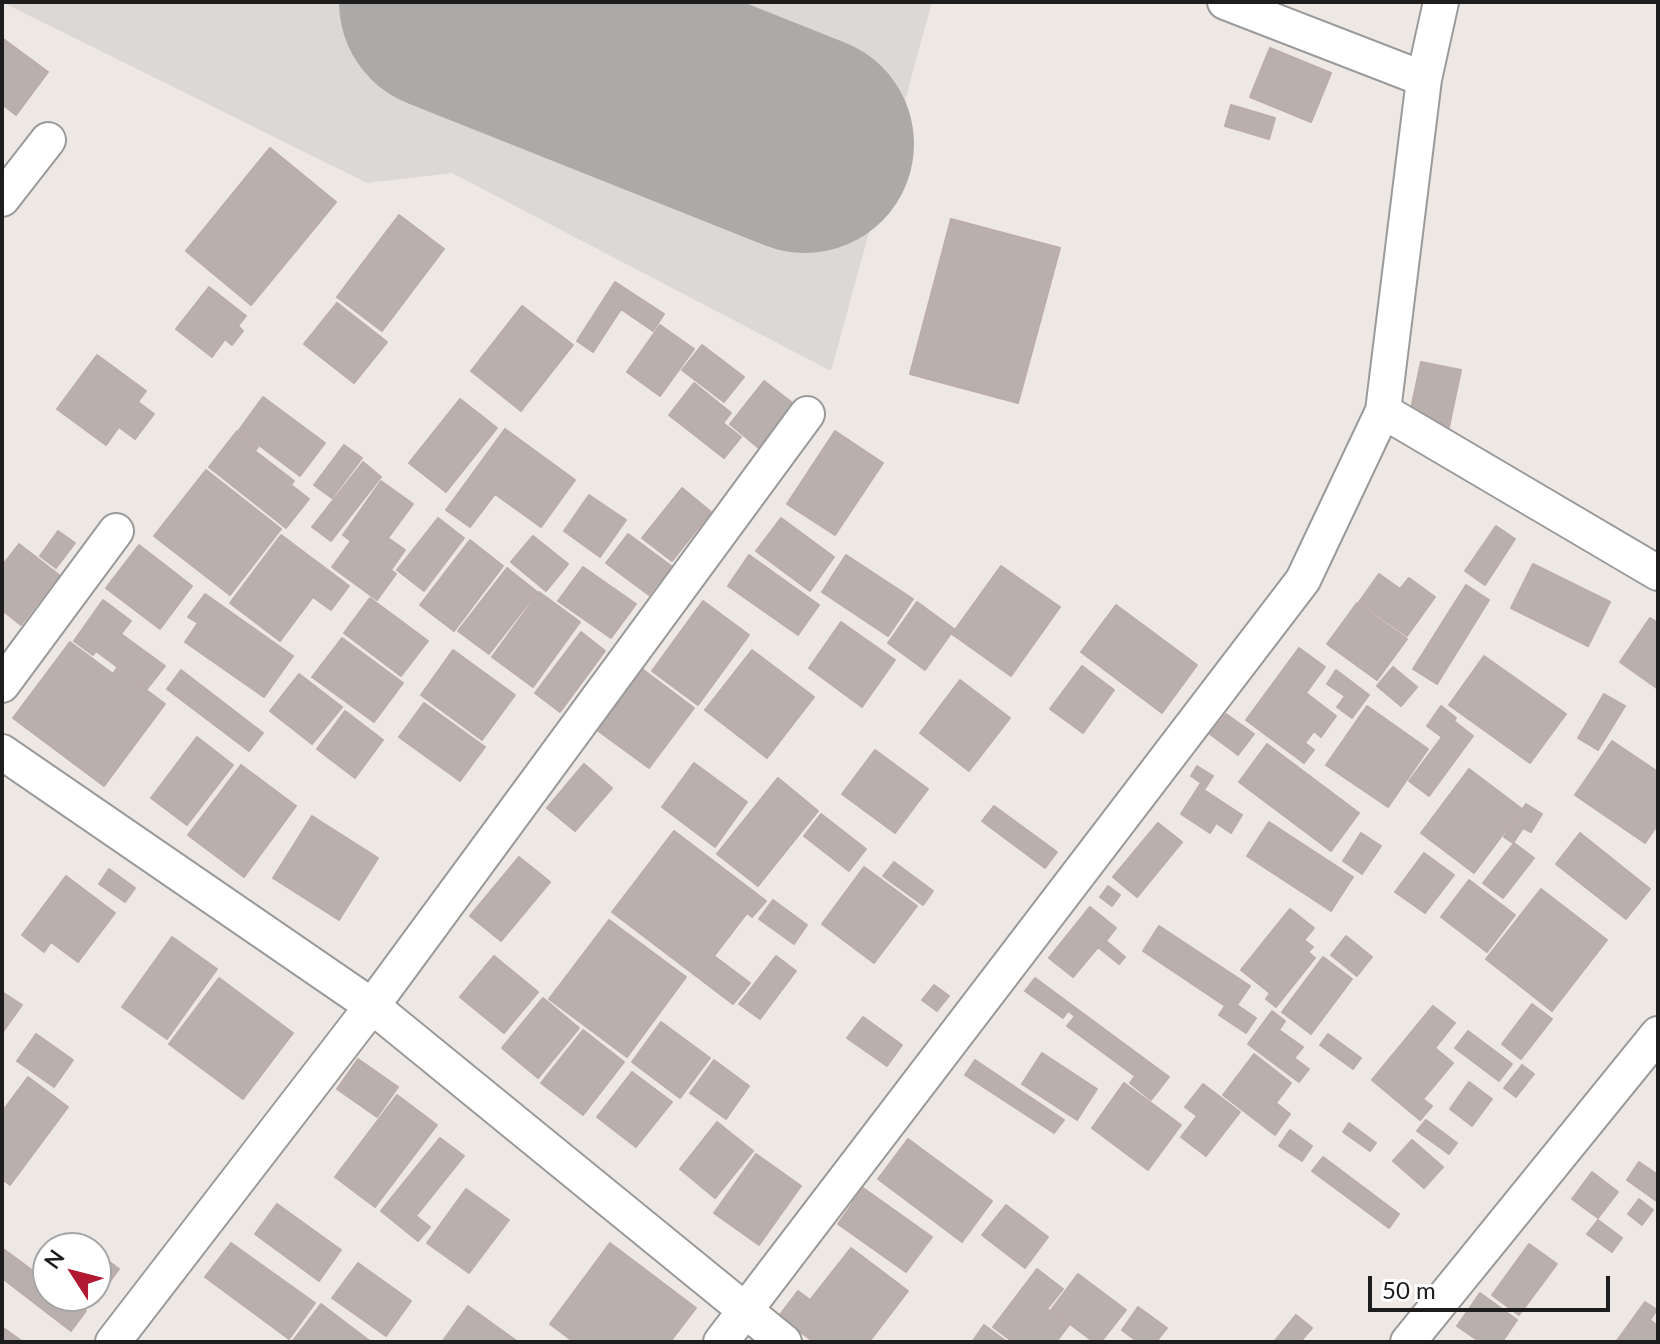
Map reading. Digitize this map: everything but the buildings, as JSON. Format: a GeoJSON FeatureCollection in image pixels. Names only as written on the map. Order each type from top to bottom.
{"type":"FeatureCollection","features":[{"type":"Feature","properties":{"kind":"street"},"geometry":{"type":"LineString","coordinates":[[1225,2],[1424,79]]}},
{"type":"Feature","properties":{"kind":"street"},"geometry":{"type":"LineString","coordinates":[[721,1342],[1303,580],[1383,411],[1424,79],[1441,2]]}},
{"type":"Feature","properties":{"kind":"street"},"geometry":{"type":"LineString","coordinates":[[2,199],[48,140]]}},
{"type":"Feature","properties":{"kind":"street"},"geometry":{"type":"LineString","coordinates":[[1383,411],[1658,573]]}},
{"type":"Feature","properties":{"kind":"street"},"geometry":{"type":"LineString","coordinates":[[113,1342],[372,1006],[807,414]]}},
{"type":"Feature","properties":{"kind":"street"},"geometry":{"type":"LineString","coordinates":[[2,685],[116,531]]}},
{"type":"Feature","properties":{"kind":"street"},"geometry":{"type":"LineString","coordinates":[[2,752],[372,1006],[784,1342]]}},
{"type":"Feature","properties":{"kind":"street"},"geometry":{"type":"LineString","coordinates":[[1408,1342],[1658,1034]]}},
{"type":"Feature","properties":{"kind":"shaded area"},"geometry":{"type":"Polygon","coordinates":[[[2,2],[932,2],[831,371],[452,173],[367,183],[2,2]]]}},
{"type":"Feature","properties":{"kind":"runway"},"geometry":{"type":"LineString","coordinates":[[448,2],[805,144]]}}]}
